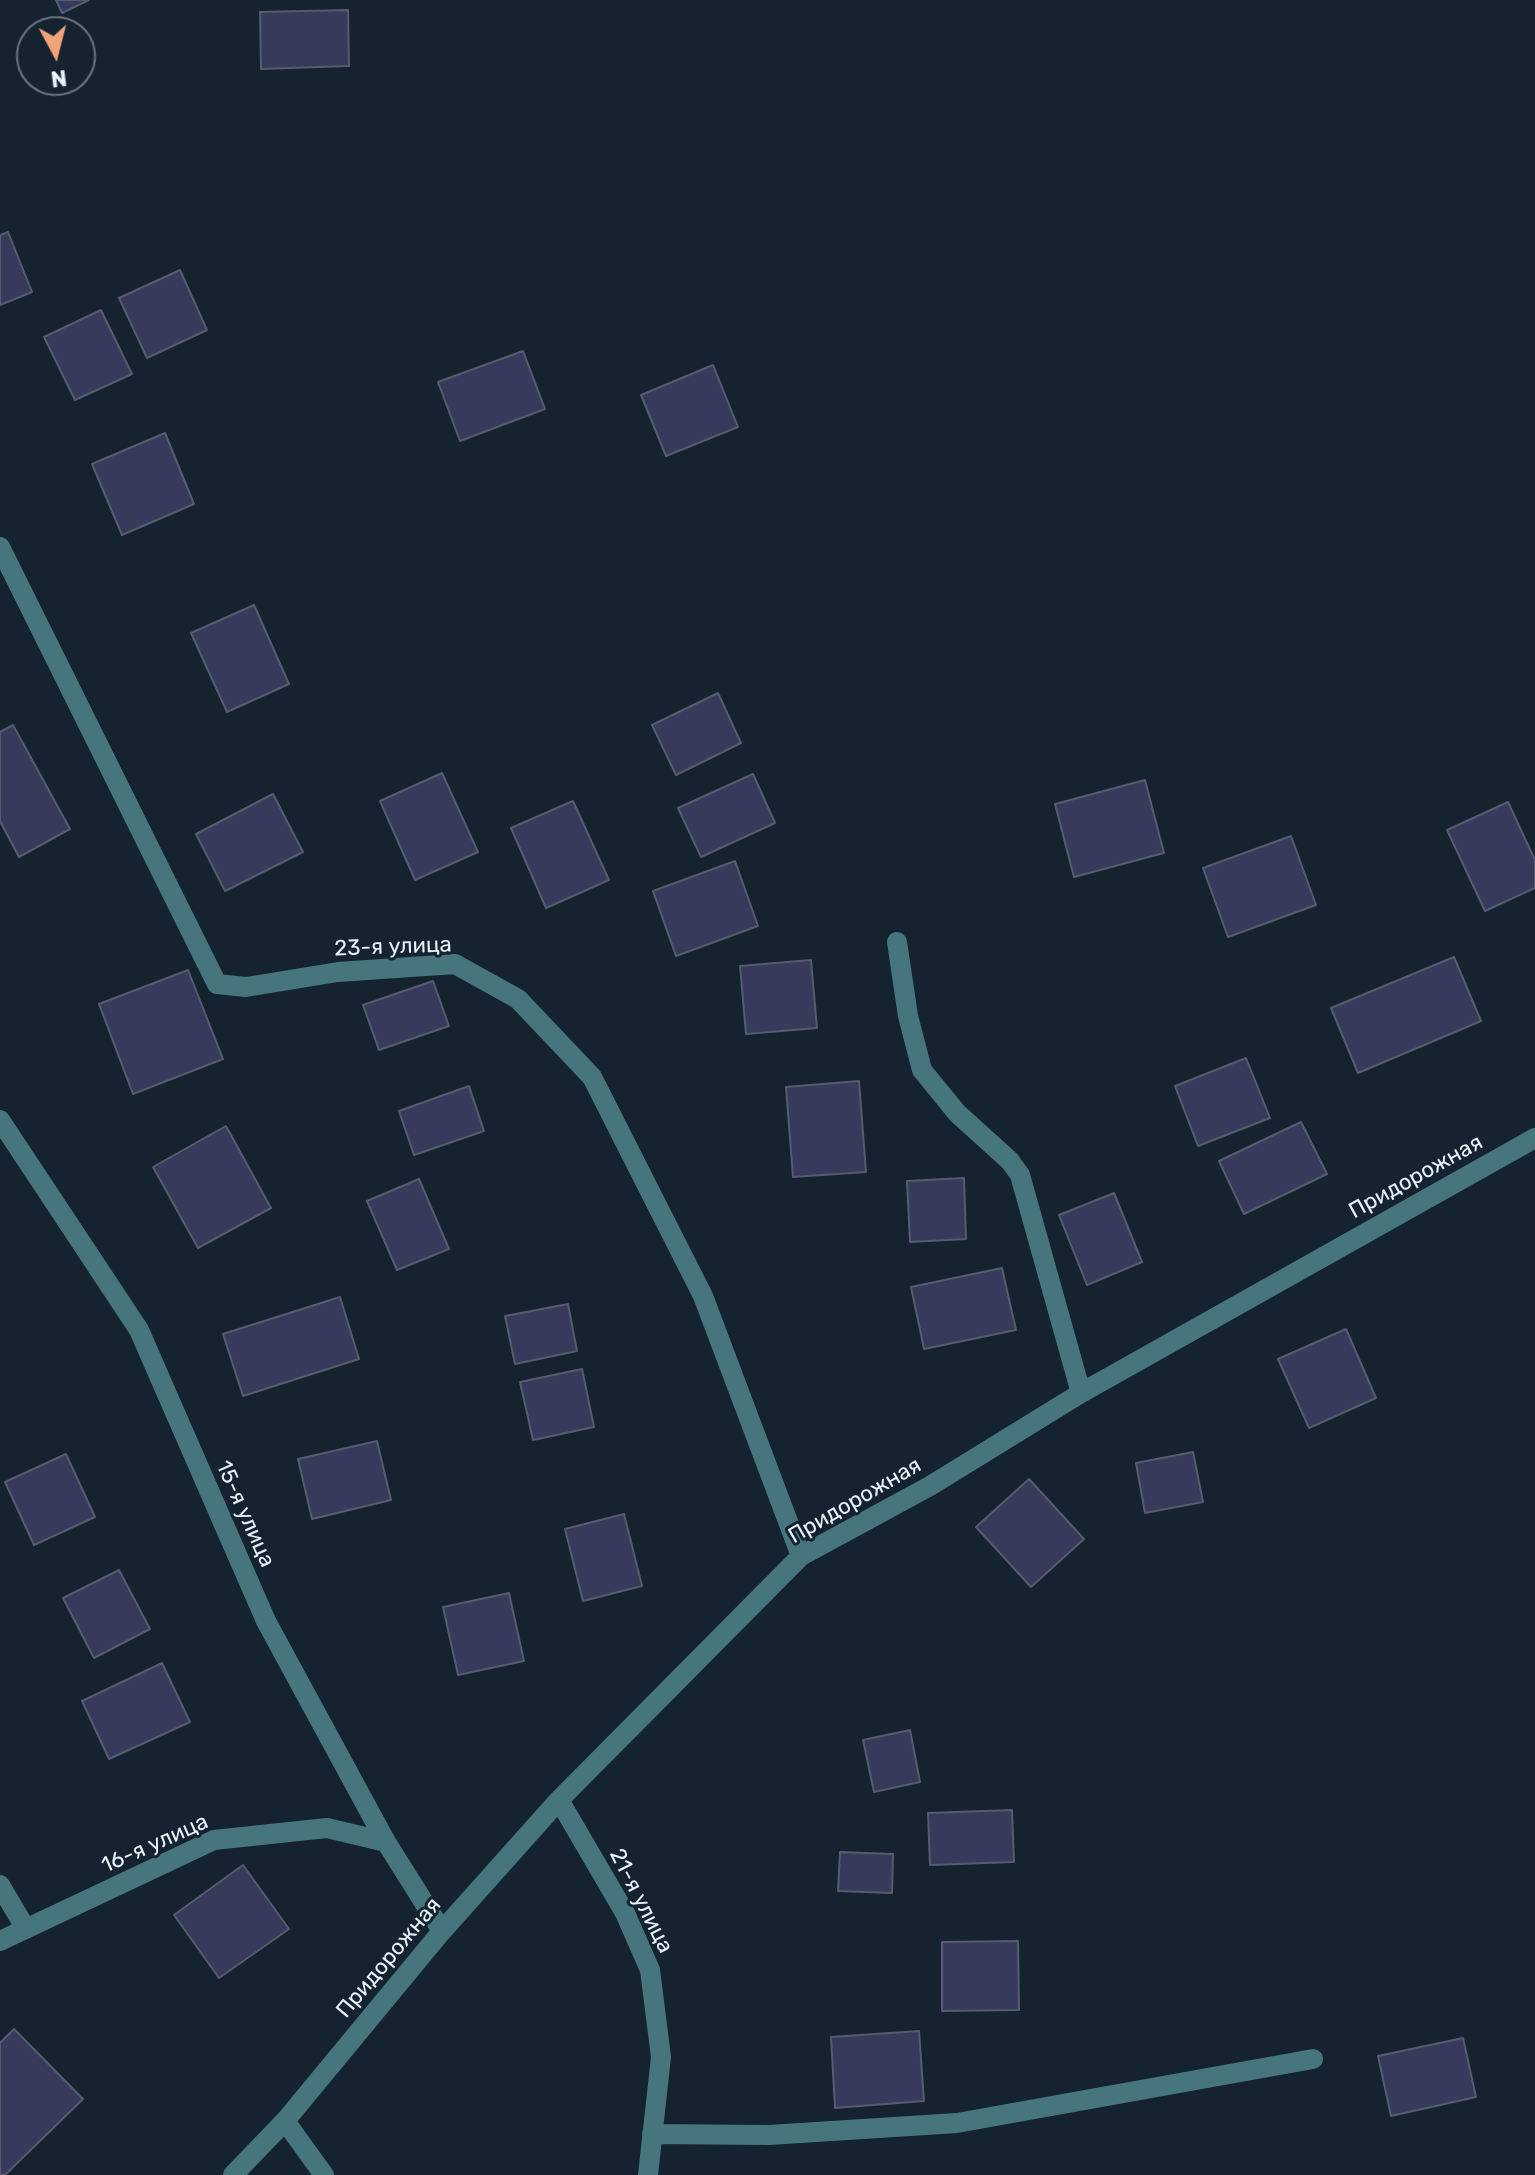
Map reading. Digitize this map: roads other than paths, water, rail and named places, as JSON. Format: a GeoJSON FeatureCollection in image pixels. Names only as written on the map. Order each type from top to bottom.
{"type":"FeatureCollection","features":[{"type":"Feature","properties":{"kind":"street","name":"23-я улица"},"geometry":{"type":"LineString","coordinates":[[0,547],[217,984],[246,987],[338,972],[455,964],[518,999],[592,1077],[703,1296],[801,1556]]}},
{"type":"Feature","properties":{"kind":"street"},"geometry":{"type":"LineString","coordinates":[[897,942],[908,1016],[922,1070],[957,1113],[1010,1161],[1020,1175],[1081,1393]]}},
{"type":"Feature","properties":{"kind":"street","name":"15-я улица"},"geometry":{"type":"LineString","coordinates":[[0,1120],[139,1330],[266,1621],[386,1842],[442,1931]]}},
{"type":"Feature","properties":{"kind":"street","name":"Придорожная"},"geometry":{"type":"LineString","coordinates":[[233,2175],[285,2121],[442,1931],[559,1800],[801,1556],[930,1486],[1081,1393],[1535,1138]]}},
{"type":"Feature","properties":{"kind":"street","name":"21-я улица"},"geometry":{"type":"LineString","coordinates":[[559,1800],[625,1913],[650,1970],[661,2057],[648,2175]]}},
{"type":"Feature","properties":{"kind":"street","name":"16-я улица"},"geometry":{"type":"LineString","coordinates":[[0,1941],[214,1840],[327,1828],[386,1842]]}},
{"type":"Feature","properties":{"kind":"street"},"geometry":{"type":"LineString","coordinates":[[0,1885],[26,1929]]}},
{"type":"Feature","properties":{"kind":"street"},"geometry":{"type":"LineString","coordinates":[[652,2134],[769,2135],[957,2123],[1313,2059]]}},
{"type":"Feature","properties":{"kind":"street"},"geometry":{"type":"LineString","coordinates":[[285,2121],[324,2175]]}}]}
